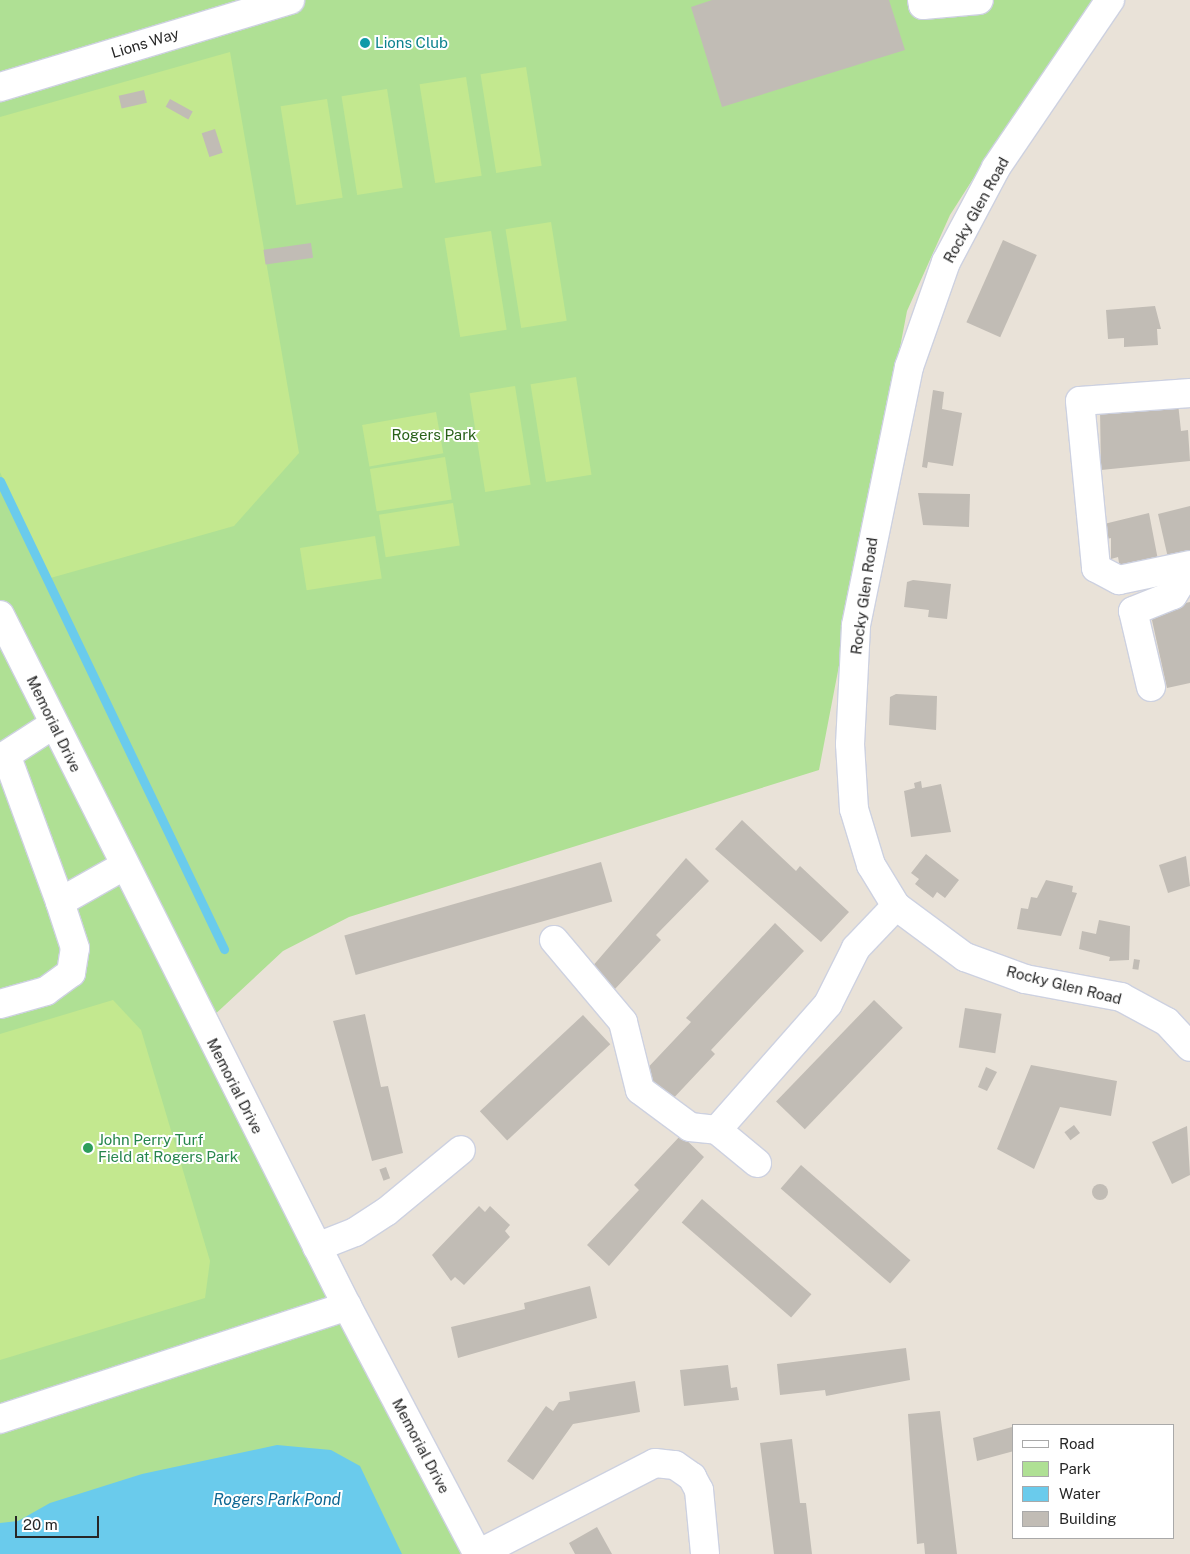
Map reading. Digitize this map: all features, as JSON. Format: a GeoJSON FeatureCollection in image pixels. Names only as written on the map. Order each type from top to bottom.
{"type":"FeatureCollection","features":[{"type":"Feature","properties":{"kind":"street","name":"Lions Way"},"geometry":{"type":"LineString","coordinates":[[0,87],[290,0]]}},
{"type":"Feature","properties":{"kind":"street"},"geometry":{"type":"LineString","coordinates":[[922,0],[924,5],[979,0]]}},
{"type":"Feature","properties":{"kind":"street","name":"Rocky Glen Road"},"geometry":{"type":"LineString","coordinates":[[1110,0],[996,168],[946,262],[909,367],[856,626],[850,744],[854,809],[871,865],[896,906],[965,957],[1025,979],[1121,997],[1167,1022],[1190,1047]]}},
{"type":"Feature","properties":{"kind":"street"},"geometry":{"type":"LineString","coordinates":[[1190,393],[1080,401],[1096,568],[1120,580],[1190,566]]}},
{"type":"Feature","properties":{"kind":"street"},"geometry":{"type":"LineString","coordinates":[[1151,687],[1132,611],[1173,596],[1190,566]]}},
{"type":"Feature","properties":{"kind":"street","name":"Memorial Drive"},"geometry":{"type":"LineString","coordinates":[[0,614],[124,866],[346,1306],[478,1554]]}},
{"type":"Feature","properties":{"kind":"street"},"geometry":{"type":"LineString","coordinates":[[0,1004],[46,991],[71,973],[75,948],[60,902],[3,758],[54,724]]}},
{"type":"Feature","properties":{"kind":"street"},"geometry":{"type":"LineString","coordinates":[[60,902],[124,866]]}},
{"type":"Feature","properties":{"kind":"street"},"geometry":{"type":"LineString","coordinates":[[717,1130],[828,1004],[856,948],[896,906]]}},
{"type":"Feature","properties":{"kind":"street"},"geometry":{"type":"LineString","coordinates":[[554,940],[624,1022],[640,1090],[690,1126],[717,1130],[758,1163]]}},
{"type":"Feature","properties":{"kind":"street"},"geometry":{"type":"LineString","coordinates":[[317,1247],[355,1232],[386,1212],[461,1150]]}},
{"type":"Feature","properties":{"kind":"street"},"geometry":{"type":"LineString","coordinates":[[0,1419],[346,1306]]}},
{"type":"Feature","properties":{"kind":"street"},"geometry":{"type":"LineString","coordinates":[[478,1554],[655,1463],[675,1465],[692,1477],[698,1490],[705,1554]]}},
{"type":"Feature","properties":{"kind":"green space","name":"Rogers Park"},"geometry":{"type":"Polygon","coordinates":[[[0,0],[1097,0],[1013,116],[950,215],[907,311],[819,770],[349,917],[283,951],[196,1032],[461,1554],[0,1554],[0,0]]]}},
{"type":"Feature","properties":{"kind":"green space"},"geometry":{"type":"Polygon","coordinates":[[[230,52],[299,453],[234,526],[47,579],[0,472],[0,117],[230,52]]]}},
{"type":"Feature","properties":{"kind":"green space"},"geometry":{"type":"Polygon","coordinates":[[[526,67],[542,166],[496,173],[481,74],[526,67]]]}},
{"type":"Feature","properties":{"kind":"green space"},"geometry":{"type":"Polygon","coordinates":[[[466,77],[482,176],[435,183],[420,84],[466,77]]]}},
{"type":"Feature","properties":{"kind":"green space"},"geometry":{"type":"Polygon","coordinates":[[[387,89],[403,188],[357,195],[342,96],[387,89]]]}},
{"type":"Feature","properties":{"kind":"green space"},"geometry":{"type":"Polygon","coordinates":[[[327,99],[343,198],[296,205],[281,106],[327,99]]]}},
{"type":"Feature","properties":{"kind":"green space"},"geometry":{"type":"Polygon","coordinates":[[[551,222],[567,321],[521,328],[506,229],[551,222]]]}},
{"type":"Feature","properties":{"kind":"green space"},"geometry":{"type":"Polygon","coordinates":[[[491,231],[507,330],[460,337],[445,238],[491,231]]]}},
{"type":"Feature","properties":{"kind":"green space"},"geometry":{"type":"Polygon","coordinates":[[[576,377],[591,475],[546,482],[531,384],[576,377]]]}},
{"type":"Feature","properties":{"kind":"green space"},"geometry":{"type":"Polygon","coordinates":[[[515,386],[531,485],[485,492],[470,393],[515,386]]]}},
{"type":"Feature","properties":{"kind":"green space"},"geometry":{"type":"Polygon","coordinates":[[[436,412],[443,453],[369,466],[362,425],[436,412]]]}},
{"type":"Feature","properties":{"kind":"green space"},"geometry":{"type":"Polygon","coordinates":[[[445,457],[452,499],[377,511],[370,469],[445,457]]]}},
{"type":"Feature","properties":{"kind":"green space"},"geometry":{"type":"Polygon","coordinates":[[[453,503],[460,545],[386,557],[379,515],[453,503]]]}},
{"type":"Feature","properties":{"kind":"green space"},"geometry":{"type":"Polygon","coordinates":[[[375,536],[382,578],[307,590],[300,548],[375,536]]]}},
{"type":"Feature","properties":{"kind":"green space","name":"John Perry Turf Field at Rogers Park"},"geometry":{"type":"Polygon","coordinates":[[[113,1000],[141,1030],[210,1261],[205,1298],[0,1360],[0,1034],[113,1000]]]}},
{"type":"Feature","properties":{"kind":"water","name":"Rogers Park Pond"},"geometry":{"type":"Polygon","coordinates":[[[277,1445],[331,1450],[360,1466],[402,1554],[0,1554],[0,1523],[18,1521],[50,1503],[142,1474],[277,1445]]]}},
{"type":"Feature","properties":{"kind":"building"},"geometry":{"type":"Polygon","coordinates":[[[712,0],[889,0],[905,50],[722,107],[691,7],[712,0]]]}},
{"type":"Feature","properties":{"kind":"building"},"geometry":{"type":"Polygon","coordinates":[[[144,90],[147,103],[122,109],[119,96],[144,90]]]}},
{"type":"Feature","properties":{"kind":"building"},"geometry":{"type":"Polygon","coordinates":[[[170,99],[193,112],[188,119],[166,107],[170,99]]]}},
{"type":"Feature","properties":{"kind":"building"},"geometry":{"type":"Polygon","coordinates":[[[215,129],[223,153],[209,157],[202,133],[215,129]]]}},
{"type":"Feature","properties":{"kind":"building"},"geometry":{"type":"Polygon","coordinates":[[[1003,240],[1037,255],[1000,337],[966,322],[1003,240]]]}},
{"type":"Feature","properties":{"kind":"building"},"geometry":{"type":"Polygon","coordinates":[[[311,243],[313,258],[266,265],[263,250],[311,243]]]}},
{"type":"Feature","properties":{"kind":"building"},"geometry":{"type":"Polygon","coordinates":[[[1155,306],[1161,329],[1157,329],[1158,345],[1124,347],[1124,338],[1108,339],[1106,310],[1155,306]]]}},
{"type":"Feature","properties":{"kind":"building"},"geometry":{"type":"Polygon","coordinates":[[[933,390],[944,392],[942,409],[962,413],[953,466],[928,462],[927,468],[922,467],[933,390]]]}},
{"type":"Feature","properties":{"kind":"building"},"geometry":{"type":"Polygon","coordinates":[[[1178,403],[1181,431],[1188,430],[1190,461],[1101,470],[1100,410],[1178,403]]]}},
{"type":"Feature","properties":{"kind":"building"},"geometry":{"type":"Polygon","coordinates":[[[918,493],[970,494],[969,527],[923,525],[918,493]]]}},
{"type":"Feature","properties":{"kind":"building"},"geometry":{"type":"Polygon","coordinates":[[[1190,506],[1190,553],[1168,558],[1158,514],[1190,506]]]}},
{"type":"Feature","properties":{"kind":"building"},"geometry":{"type":"Polygon","coordinates":[[[1149,513],[1158,560],[1120,568],[1118,557],[1111,559],[1111,538],[1107,539],[1104,524],[1149,513]]]}},
{"type":"Feature","properties":{"kind":"building"},"geometry":{"type":"Polygon","coordinates":[[[913,580],[951,584],[947,619],[928,617],[929,610],[904,607],[907,582],[913,580]]]}},
{"type":"Feature","properties":{"kind":"building"},"geometry":{"type":"Polygon","coordinates":[[[1190,602],[1190,683],[1167,688],[1150,611],[1190,602]]]}},
{"type":"Feature","properties":{"kind":"building"},"geometry":{"type":"Polygon","coordinates":[[[896,694],[937,696],[936,730],[889,725],[890,697],[896,694]]]}},
{"type":"Feature","properties":{"kind":"building"},"geometry":{"type":"Polygon","coordinates":[[[921,781],[922,788],[941,784],[951,832],[911,837],[904,791],[915,788],[914,783],[921,781]]]}},
{"type":"Feature","properties":{"kind":"building"},"geometry":{"type":"Polygon","coordinates":[[[742,820],[796,871],[800,866],[849,912],[821,942],[715,849],[742,820]]]}},
{"type":"Feature","properties":{"kind":"building"},"geometry":{"type":"Polygon","coordinates":[[[926,854],[959,880],[945,898],[937,892],[933,898],[915,884],[919,879],[911,873],[926,854]]]}},
{"type":"Feature","properties":{"kind":"building"},"geometry":{"type":"Polygon","coordinates":[[[1186,856],[1190,886],[1168,893],[1159,865],[1186,856]]]}},
{"type":"Feature","properties":{"kind":"building"},"geometry":{"type":"Polygon","coordinates":[[[686,858],[709,881],[656,935],[661,940],[614,990],[591,968],[686,858]]]}},
{"type":"Feature","properties":{"kind":"building"},"geometry":{"type":"Polygon","coordinates":[[[601,862],[612,901],[356,975],[344,936],[601,862]]]}},
{"type":"Feature","properties":{"kind":"building"},"geometry":{"type":"Polygon","coordinates":[[[1046,880],[1073,886],[1072,892],[1077,893],[1061,936],[1017,929],[1021,908],[1028,909],[1031,897],[1037,898],[1046,880]]]}},
{"type":"Feature","properties":{"kind":"building"},"geometry":{"type":"Polygon","coordinates":[[[1099,920],[1130,926],[1129,960],[1109,961],[1110,957],[1079,949],[1082,931],[1096,934],[1099,920]]]}},
{"type":"Feature","properties":{"kind":"building"},"geometry":{"type":"Polygon","coordinates":[[[775,923],[804,951],[711,1050],[715,1054],[669,1103],[640,1076],[691,1022],[686,1018],[775,923]]]}},
{"type":"Feature","properties":{"kind":"building"},"geometry":{"type":"Polygon","coordinates":[[[1134,959],[1140,960],[1138,970],[1132,969],[1134,959]]]}},
{"type":"Feature","properties":{"kind":"building"},"geometry":{"type":"Polygon","coordinates":[[[874,1000],[903,1028],[805,1129],[776,1101],[874,1000]]]}},
{"type":"Feature","properties":{"kind":"building"},"geometry":{"type":"Polygon","coordinates":[[[965,1008],[1002,1014],[995,1053],[959,1048],[965,1008]]]}},
{"type":"Feature","properties":{"kind":"building"},"geometry":{"type":"Polygon","coordinates":[[[365,1014],[381,1087],[388,1086],[403,1153],[372,1161],[333,1021],[365,1014]]]}},
{"type":"Feature","properties":{"kind":"building"},"geometry":{"type":"Polygon","coordinates":[[[583,1015],[610,1044],[507,1140],[480,1111],[583,1015]]]}},
{"type":"Feature","properties":{"kind":"building"},"geometry":{"type":"Polygon","coordinates":[[[1031,1065],[1117,1081],[1111,1116],[1060,1107],[1034,1169],[997,1149],[1031,1065]]]}},
{"type":"Feature","properties":{"kind":"building"},"geometry":{"type":"Polygon","coordinates":[[[986,1067],[997,1072],[987,1091],[978,1087],[986,1067]]]}},
{"type":"Feature","properties":{"kind":"building"},"geometry":{"type":"Polygon","coordinates":[[[1074,1125],[1080,1133],[1070,1140],[1064,1132],[1074,1125]]]}},
{"type":"Feature","properties":{"kind":"building"},"geometry":{"type":"Polygon","coordinates":[[[1187,1126],[1190,1175],[1172,1184],[1152,1142],[1187,1126]]]}},
{"type":"Feature","properties":{"kind":"building"},"geometry":{"type":"Polygon","coordinates":[[[681,1135],[704,1157],[609,1266],[587,1245],[639,1190],[634,1185],[681,1135]]]}},
{"type":"Feature","properties":{"kind":"building"},"geometry":{"type":"Polygon","coordinates":[[[801,1165],[910,1260],[890,1284],[781,1188],[801,1165]]]}},
{"type":"Feature","properties":{"kind":"building"},"geometry":{"type":"Polygon","coordinates":[[[386,1167],[390,1178],[384,1181],[379,1169],[386,1167]]]}},
{"type":"Feature","properties":{"kind":"building"},"geometry":{"type":"Polygon","coordinates":[[[1097,1184],[1103,1184],[1108,1189],[1106,1198],[1097,1200],[1092,1195],[1092,1189],[1097,1184]]]}},
{"type":"Feature","properties":{"kind":"building"},"geometry":{"type":"Polygon","coordinates":[[[702,1199],[811,1294],[791,1318],[682,1222],[702,1199]]]}},
{"type":"Feature","properties":{"kind":"building"},"geometry":{"type":"Polygon","coordinates":[[[479,1206],[485,1212],[490,1206],[510,1225],[505,1231],[510,1237],[464,1285],[455,1277],[451,1281],[432,1255],[479,1206]]]}},
{"type":"Feature","properties":{"kind":"building"},"geometry":{"type":"Polygon","coordinates":[[[590,1286],[597,1318],[458,1358],[451,1327],[525,1309],[524,1303],[590,1286]]]}},
{"type":"Feature","properties":{"kind":"building"},"geometry":{"type":"Polygon","coordinates":[[[906,1348],[910,1380],[826,1396],[825,1390],[780,1395],[777,1364],[906,1348]]]}},
{"type":"Feature","properties":{"kind":"building"},"geometry":{"type":"Polygon","coordinates":[[[728,1365],[731,1388],[737,1387],[739,1400],[684,1406],[680,1370],[728,1365]]]}},
{"type":"Feature","properties":{"kind":"building"},"geometry":{"type":"Polygon","coordinates":[[[635,1381],[640,1412],[573,1424],[533,1480],[507,1461],[546,1406],[553,1411],[559,1402],[570,1400],[569,1392],[635,1381]]]}},
{"type":"Feature","properties":{"kind":"building"},"geometry":{"type":"Polygon","coordinates":[[[940,1411],[957,1554],[925,1554],[924,1543],[917,1544],[908,1414],[940,1411]]]}},
{"type":"Feature","properties":{"kind":"building"},"geometry":{"type":"Polygon","coordinates":[[[1012,1427],[1012,1452],[977,1461],[973,1438],[1012,1427]]]}},
{"type":"Feature","properties":{"kind":"building"},"geometry":{"type":"Polygon","coordinates":[[[792,1439],[800,1503],[806,1503],[812,1554],[774,1554],[760,1443],[792,1439]]]}},
{"type":"Feature","properties":{"kind":"building"},"geometry":{"type":"Polygon","coordinates":[[[597,1527],[612,1554],[575,1554],[569,1543],[597,1527]]]}},
{"type":"Feature","properties":{"kind":"waterway"},"geometry":{"type":"LineString","coordinates":[[0,481],[224,949]]}},
{"type":"Feature","properties":{"kind":"place","name":"Lions Club"},"geometry":{"type":"Point","coordinates":[365,43]}},
{"type":"Feature","properties":{"kind":"place","name":"John Perry Turf Field at Rogers Park"},"geometry":{"type":"Point","coordinates":[88,1148]}}]}
